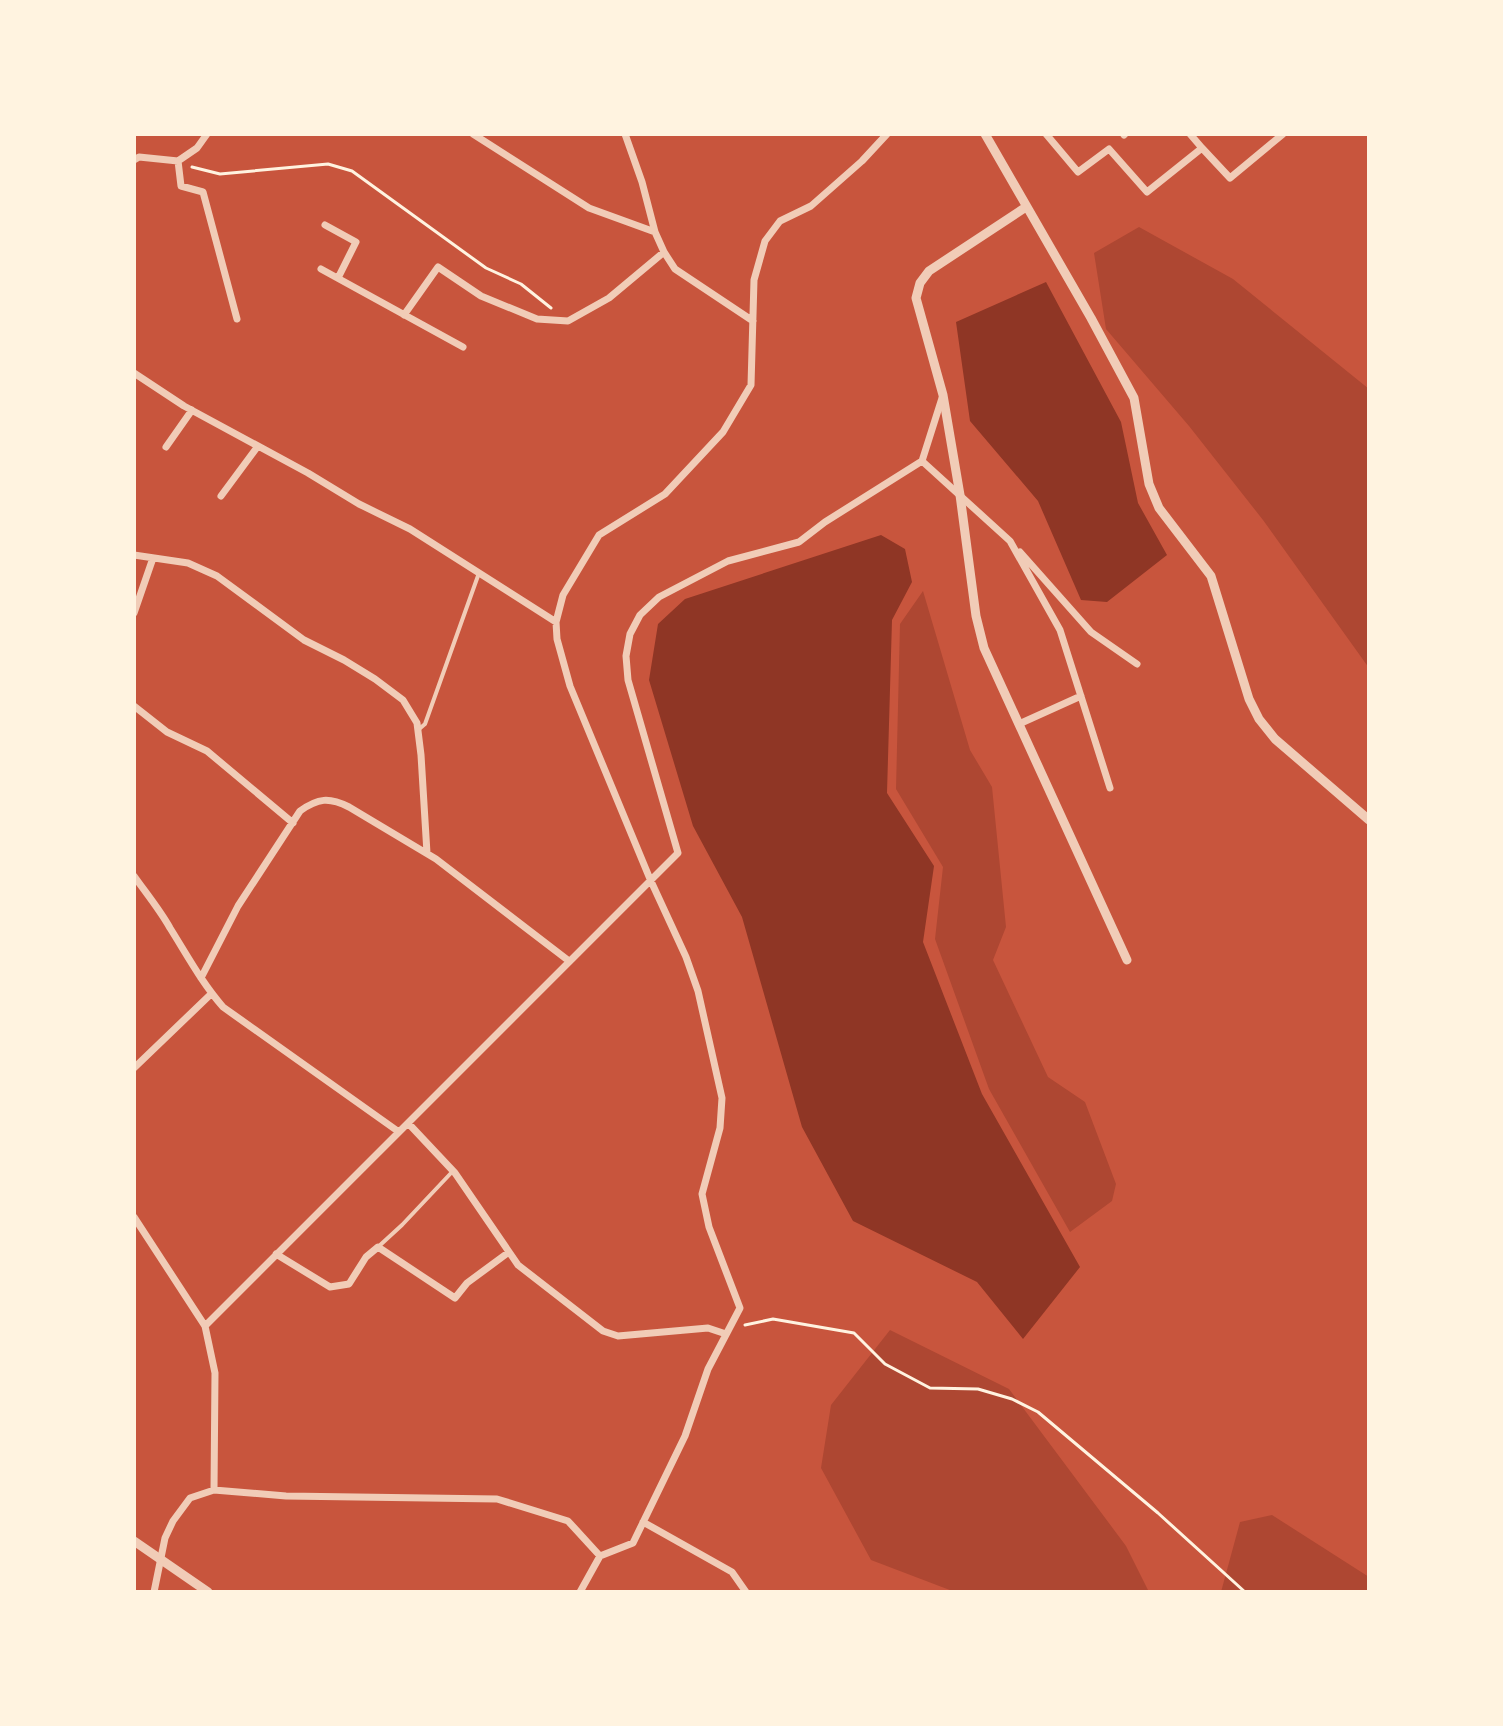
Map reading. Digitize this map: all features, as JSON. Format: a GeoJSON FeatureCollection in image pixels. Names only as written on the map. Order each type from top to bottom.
{"type":"FeatureCollection","features":[{"type":"Feature","properties":{"kind":"street"},"geometry":{"type":"LineString","coordinates":[[134,160],[139,157],[178,161],[197,148],[207,134]]}},
{"type":"Feature","properties":{"kind":"street"},"geometry":{"type":"LineString","coordinates":[[473,134],[589,208],[655,232]]}},
{"type":"Feature","properties":{"kind":"street"},"geometry":{"type":"LineString","coordinates":[[625,134],[655,232],[675,269],[753,321]]}},
{"type":"Feature","properties":{"kind":"street"},"geometry":{"type":"LineString","coordinates":[[580,1592],[600,1556],[633,1543],[685,1436],[708,1369],[740,1308],[709,1227],[702,1194],[720,1128],[722,1098],[698,991],[570,686],[557,639],[556,622],[563,595],[599,535],[665,494],[723,432],[751,385],[754,280],[765,241],[780,221],[811,206],[862,161],[887,134]]}},
{"type":"Feature","properties":{"kind":"street"},"geometry":{"type":"LineString","coordinates":[[985,134],[1134,398],[1149,484],[1159,508],[1211,576],[1249,699],[1259,719],[1275,739],[1369,820]]}},
{"type":"Feature","properties":{"kind":"street"},"geometry":{"type":"LineString","coordinates":[[1046,134],[1078,172],[1109,149],[1147,192],[1202,148]]}},
{"type":"Feature","properties":{"kind":"street"},"geometry":{"type":"LineString","coordinates":[[1190,134],[1230,178],[1283,134]]}},
{"type":"Feature","properties":{"kind":"street"},"geometry":{"type":"LineString","coordinates":[[178,161],[181,186],[203,192],[237,319]]}},
{"type":"Feature","properties":{"kind":"street"},"geometry":{"type":"LineString","coordinates":[[1026,207],[929,271],[920,283],[916,298],[943,395],[976,616],[984,648],[1127,960]]}},
{"type":"Feature","properties":{"kind":"street"},"geometry":{"type":"LineString","coordinates":[[325,225],[356,242],[338,278]]}},
{"type":"Feature","properties":{"kind":"street"},"geometry":{"type":"LineString","coordinates":[[404,315],[438,267],[481,296],[537,319],[568,321],[609,298],[664,252]]}},
{"type":"Feature","properties":{"kind":"street"},"geometry":{"type":"LineString","coordinates":[[321,269],[463,347]]}},
{"type":"Feature","properties":{"kind":"street"},"geometry":{"type":"LineString","coordinates":[[134,373],[192,410],[359,504],[410,529],[556,622]]}},
{"type":"Feature","properties":{"kind":"street"},"geometry":{"type":"LineString","coordinates":[[205,1326],[678,853],[628,680],[626,656],[630,634],[640,615],[659,597],[728,561],[799,542],[825,522],[922,461],[943,395]]}},
{"type":"Feature","properties":{"kind":"street"},"geometry":{"type":"LineString","coordinates":[[166,447],[192,410]]}},
{"type":"Feature","properties":{"kind":"street"},"geometry":{"type":"LineString","coordinates":[[221,496],[258,446]]}},
{"type":"Feature","properties":{"kind":"street"},"geometry":{"type":"LineString","coordinates":[[922,461],[1010,541],[1091,632],[1137,664]]}},
{"type":"Feature","properties":{"kind":"street"},"geometry":{"type":"LineString","coordinates":[[1010,541],[1060,630],[1110,788]]}},
{"type":"Feature","properties":{"kind":"street"},"geometry":{"type":"LineString","coordinates":[[134,555],[188,563],[217,576],[304,640],[344,660],[403,700],[417,723],[427,853]]}},
{"type":"Feature","properties":{"kind":"street"},"geometry":{"type":"LineString","coordinates":[[134,613],[153,558]]}},
{"type":"Feature","properties":{"kind":"street"},"geometry":{"type":"LineString","coordinates":[[1019,724],[1081,696]]}},
{"type":"Feature","properties":{"kind":"street"},"geometry":{"type":"LineString","coordinates":[[134,706],[167,732],[207,751],[293,823]]}},
{"type":"Feature","properties":{"kind":"street"},"geometry":{"type":"LineString","coordinates":[[201,978],[238,906],[300,811],[309,804],[323,800],[336,800],[427,853],[569,961]]}},
{"type":"Feature","properties":{"kind":"street"},"geometry":{"type":"LineString","coordinates":[[134,876],[169,925],[211,994],[223,1007],[399,1132]]}},
{"type":"Feature","properties":{"kind":"street"},"geometry":{"type":"LineString","coordinates":[[134,1068],[211,994]]}},
{"type":"Feature","properties":{"kind":"street"},"geometry":{"type":"LineString","coordinates":[[408,1123],[453,1171],[518,1265],[603,1331],[618,1336],[708,1328],[728,1331]]}},
{"type":"Feature","properties":{"kind":"street"},"geometry":{"type":"LineString","coordinates":[[134,1217],[205,1326],[215,1373],[214,1490]]}},
{"type":"Feature","properties":{"kind":"street"},"geometry":{"type":"LineString","coordinates":[[276,1254],[330,1287],[349,1284],[366,1257],[378,1247],[455,1298],[467,1283],[509,1252]]}},
{"type":"Feature","properties":{"kind":"street"},"geometry":{"type":"LineString","coordinates":[[154,1592],[165,1538],[173,1521],[190,1498],[214,1490],[286,1496],[497,1499],[568,1521],[600,1556]]}},
{"type":"Feature","properties":{"kind":"street"},"geometry":{"type":"LineString","coordinates":[[643,1522],[732,1572],[746,1592]]}},
{"type":"Feature","properties":{"kind":"street"},"geometry":{"type":"LineString","coordinates":[[134,1541],[208,1592]]}},
{"type":"Feature","properties":{"kind":"lane"},"geometry":{"type":"LineString","coordinates":[[418,730],[425,724],[479,573]]}},
{"type":"Feature","properties":{"kind":"lane"},"geometry":{"type":"LineString","coordinates":[[378,1247],[453,1171]]}},
{"type":"Feature","properties":{"kind":"path"},"geometry":{"type":"LineString","coordinates":[[178,161],[220,174],[328,164],[352,171],[486,268],[521,284],[568,321]]}},
{"type":"Feature","properties":{"kind":"path"},"geometry":{"type":"LineString","coordinates":[[728,1331],[773,1319],[854,1333],[885,1364],[930,1388],[978,1389],[1012,1399],[1038,1412],[1158,1513],[1245,1592]]}},
{"type":"Feature","properties":{"kind":"shaded area"},"geometry":{"type":"Polygon","coordinates":[[[1139,227],[1233,279],[1369,389],[1369,668],[1263,520],[1189,426],[1106,329],[1094,253],[1139,227]]]}},
{"type":"Feature","properties":{"kind":"shaded area"},"geometry":{"type":"Polygon","coordinates":[[[1046,282],[1121,422],[1138,503],[1167,555],[1107,602],[1081,600],[1038,501],[970,421],[956,322],[1046,282]]]}},
{"type":"Feature","properties":{"kind":"shaded area"},"geometry":{"type":"Polygon","coordinates":[[[881,535],[905,549],[912,582],[892,620],[887,793],[934,866],[923,942],[982,1094],[1080,1267],[1023,1339],[977,1282],[853,1221],[802,1127],[742,917],[693,826],[649,680],[658,624],[685,599],[881,535]]]}},
{"type":"Feature","properties":{"kind":"shaded area"},"geometry":{"type":"Polygon","coordinates":[[[923,591],[970,750],[992,787],[1006,927],[993,960],[1048,1077],[1085,1102],[1116,1184],[1112,1201],[1070,1232],[989,1089],[935,939],[943,867],[896,789],[900,624],[923,591]]]}},
{"type":"Feature","properties":{"kind":"shaded area"},"geometry":{"type":"Polygon","coordinates":[[[890,1330],[1009,1389],[1126,1546],[1149,1592],[955,1592],[871,1560],[821,1468],[831,1405],[890,1330]]]}},
{"type":"Feature","properties":{"kind":"shaded area"},"geometry":{"type":"Polygon","coordinates":[[[1272,1515],[1369,1577],[1369,1592],[1221,1592],[1240,1522],[1272,1515]]]}}]}
